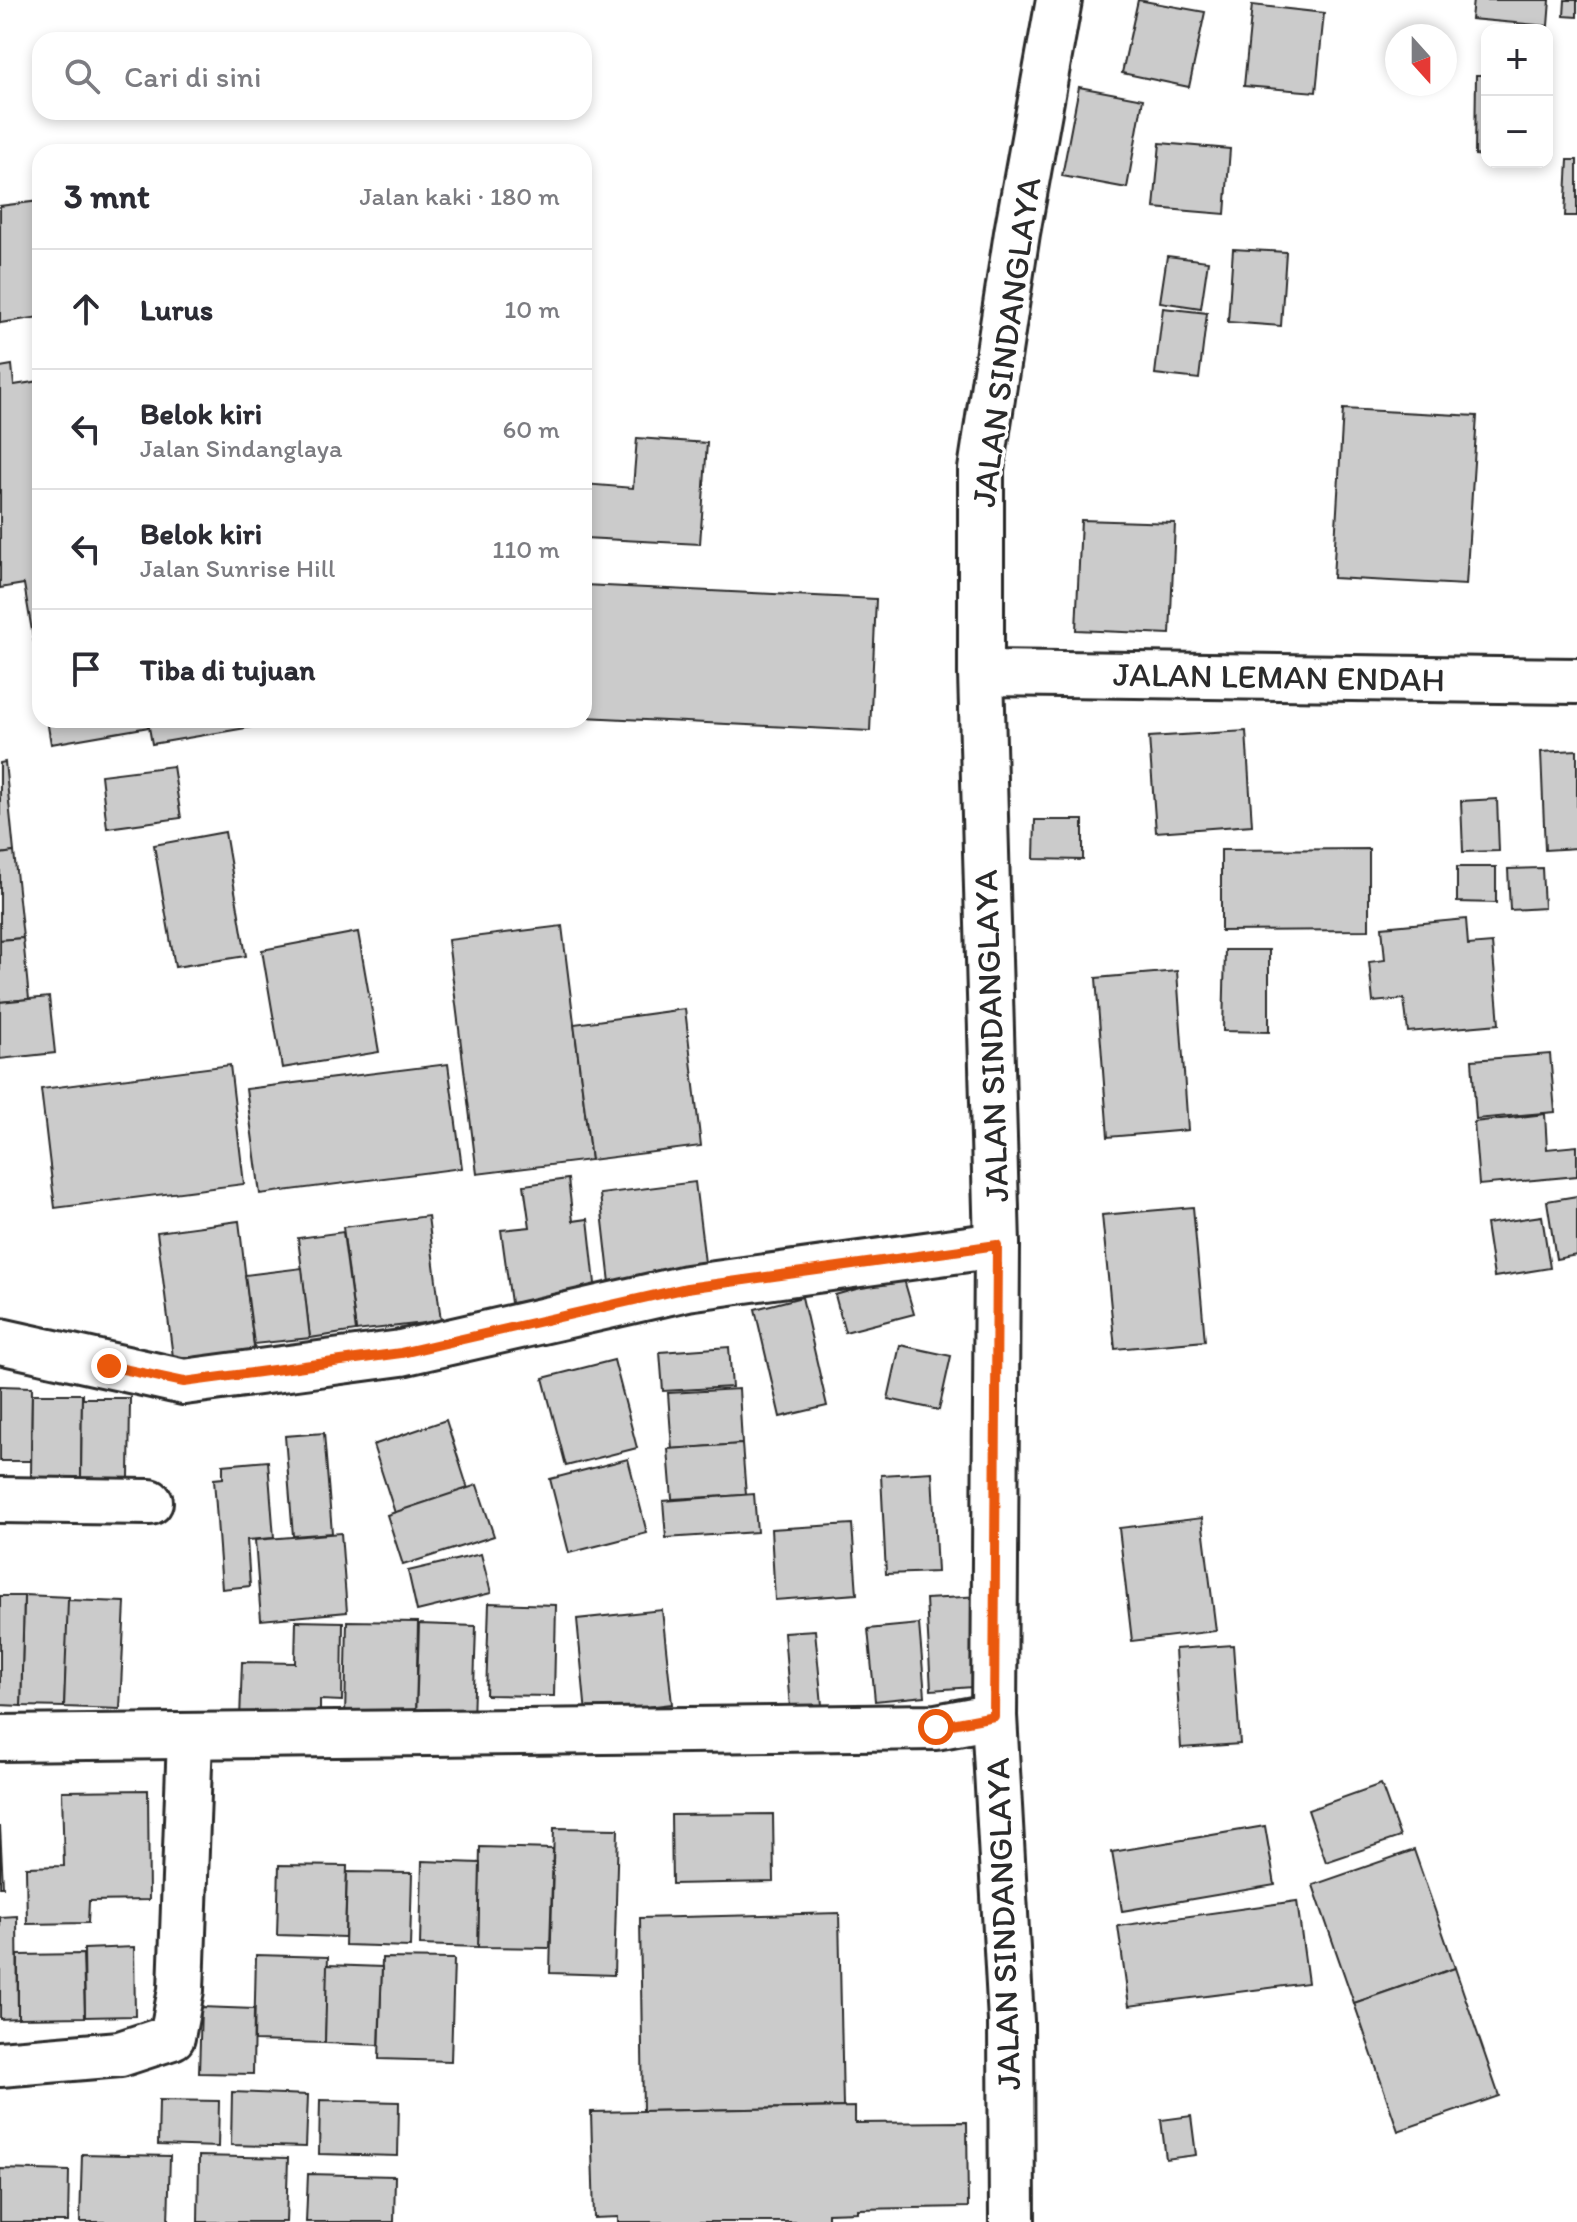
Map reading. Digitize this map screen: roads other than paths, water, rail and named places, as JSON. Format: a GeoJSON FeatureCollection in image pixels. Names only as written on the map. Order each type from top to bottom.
{"type":"FeatureCollection","features":[{"type":"Feature","properties":{"kind":"street","name":"JALAN SINDANGLAYA"},"geometry":{"type":"LineString","coordinates":[[1012,2222],[1011,2021],[994,1716],[997,1245],[981,673],[981,470],[1017,233],[1059,0]]}},
{"type":"Feature","properties":{"kind":"street","name":"JALAN LEMAN ENDAH"},"geometry":{"type":"LineString","coordinates":[[981,673],[1577,681]]}},
{"type":"Feature","properties":{"kind":"street"},"geometry":{"type":"LineString","coordinates":[[0,1341],[184,1382],[401,1353],[687,1288],[997,1245]]}},
{"type":"Feature","properties":{"kind":"street"},"geometry":{"type":"LineString","coordinates":[[0,1500],[150,1502]]}},
{"type":"Feature","properties":{"kind":"street"},"geometry":{"type":"LineString","coordinates":[[0,1738],[936,1727],[994,1716]]}},
{"type":"Feature","properties":{"kind":"street"},"geometry":{"type":"LineString","coordinates":[[0,2064],[120,2054],[172,2037],[181,1990],[190,1737]]}}]}
